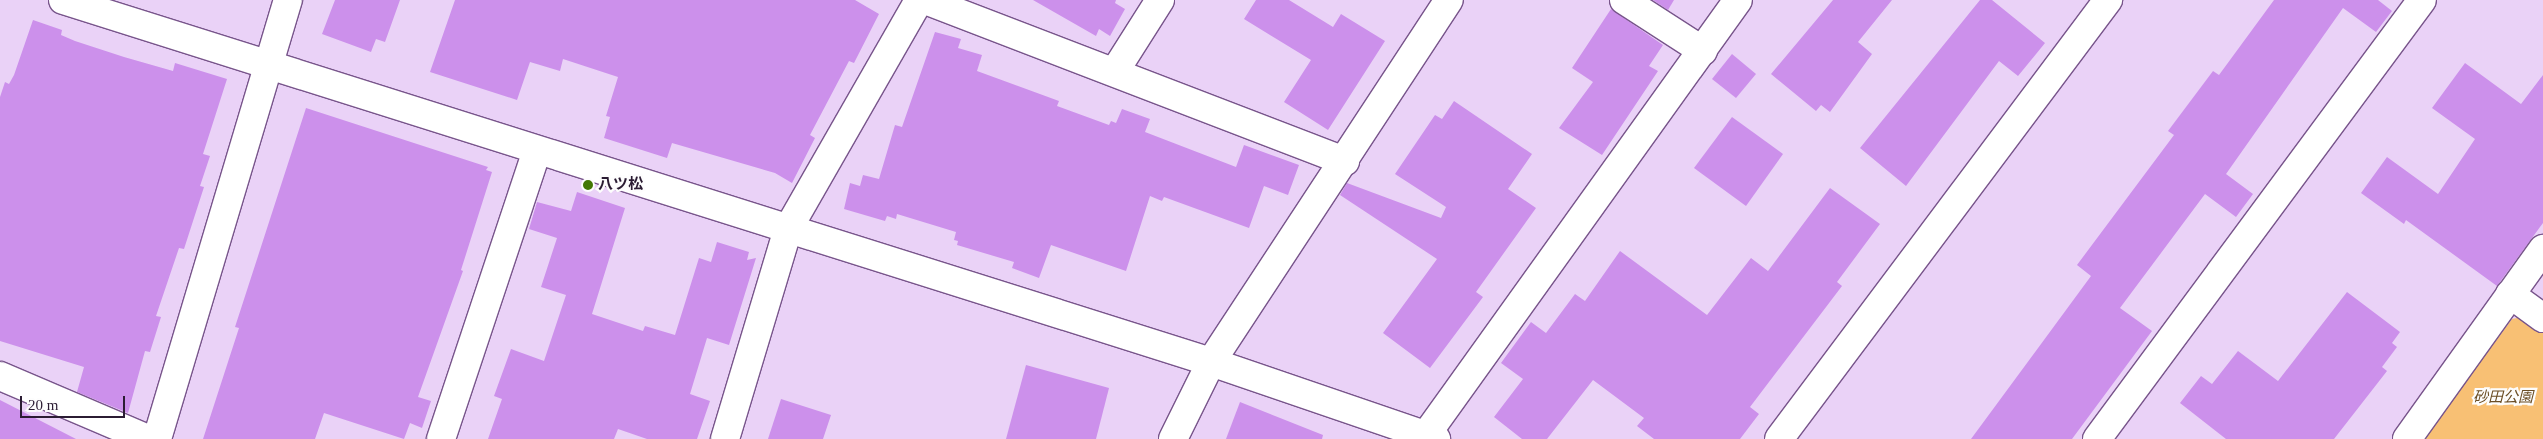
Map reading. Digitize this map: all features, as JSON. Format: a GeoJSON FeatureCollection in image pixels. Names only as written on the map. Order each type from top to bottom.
{"type":"FeatureCollection","features":[{"type":"Feature","properties":{"kind":"street"},"geometry":{"type":"LineString","coordinates":[[63,0],[1211,362],[1431,437],[1738,0]]}},
{"type":"Feature","properties":{"kind":"street"},"geometry":{"type":"LineString","coordinates":[[158,439],[288,0]]}},
{"type":"Feature","properties":{"kind":"street"},"geometry":{"type":"LineString","coordinates":[[725,439],[788,229],[918,0]]}},
{"type":"Feature","properties":{"kind":"street"},"geometry":{"type":"LineString","coordinates":[[925,0],[1115,71],[1344,161]]}},
{"type":"Feature","properties":{"kind":"street"},"geometry":{"type":"LineString","coordinates":[[1115,71],[1160,0]]}},
{"type":"Feature","properties":{"kind":"street"},"geometry":{"type":"LineString","coordinates":[[1173,439],[1211,362],[1449,0]]}},
{"type":"Feature","properties":{"kind":"street"},"geometry":{"type":"LineString","coordinates":[[1624,0],[1704,51]]}},
{"type":"Feature","properties":{"kind":"street"},"geometry":{"type":"LineString","coordinates":[[2097,439],[2422,0]]}},
{"type":"Feature","properties":{"kind":"street"},"geometry":{"type":"LineString","coordinates":[[1779,439],[2097,4]]}},
{"type":"Feature","properties":{"kind":"street"},"geometry":{"type":"LineString","coordinates":[[440,439],[537,151]]}},
{"type":"Feature","properties":{"kind":"street"},"geometry":{"type":"LineString","coordinates":[[2407,439],[2543,249]]}},
{"type":"Feature","properties":{"kind":"street"},"geometry":{"type":"LineString","coordinates":[[2510,294],[2543,318]]}},
{"type":"Feature","properties":{"kind":"street"},"geometry":{"type":"LineString","coordinates":[[0,376],[148,439]]}},
{"type":"Feature","properties":{"kind":"green space","name":"砂田公園"},"geometry":{"type":"Polygon","coordinates":[[[2527,316],[2543,327],[2543,439],[2423,439],[2512,319],[2527,316]]]}},
{"type":"Feature","properties":{"kind":"building"},"geometry":{"type":"Polygon","coordinates":[[[335,0],[400,0],[385,42],[376,39],[371,52],[322,34],[335,0]]]}},
{"type":"Feature","properties":{"kind":"building"},"geometry":{"type":"Polygon","coordinates":[[[455,0],[855,0],[879,14],[854,63],[849,61],[810,135],[815,138],[792,183],[775,173],[672,143],[667,158],[604,138],[610,117],[606,116],[618,77],[563,59],[560,71],[530,62],[517,100],[430,72],[455,0]]]}},
{"type":"Feature","properties":{"kind":"building"},"geometry":{"type":"Polygon","coordinates":[[[1033,0],[1116,0],[1115,3],[1125,9],[1110,36],[1099,29],[1096,36],[1033,0]]]}},
{"type":"Feature","properties":{"kind":"building"},"geometry":{"type":"Polygon","coordinates":[[[1256,0],[1289,0],[1333,27],[1341,14],[1385,41],[1328,130],[1284,102],[1311,60],[1244,19],[1256,0]]]}},
{"type":"Feature","properties":{"kind":"building"},"geometry":{"type":"Polygon","coordinates":[[[1653,0],[1674,0],[1668,10],[1653,0]]]}},
{"type":"Feature","properties":{"kind":"building"},"geometry":{"type":"Polygon","coordinates":[[[1833,0],[1892,0],[1858,42],[1872,54],[1830,112],[1821,105],[1816,111],[1771,74],[1833,0]]]}},
{"type":"Feature","properties":{"kind":"building"},"geometry":{"type":"Polygon","coordinates":[[[1980,0],[1992,0],[2045,43],[2018,76],[1999,61],[1906,186],[1860,148],[1980,0]]]}},
{"type":"Feature","properties":{"kind":"building"},"geometry":{"type":"Polygon","coordinates":[[[2274,0],[2378,0],[2392,11],[2376,32],[2343,8],[2226,174],[2253,194],[2236,217],[2205,194],[2120,308],[2152,331],[2072,439],[1971,439],[2091,276],[2077,265],[2174,135],[2168,131],[2213,71],[2219,75],[2274,0]]]}},
{"type":"Feature","properties":{"kind":"building"},"geometry":{"type":"Polygon","coordinates":[[[1611,9],[1663,45],[1649,66],[1658,71],[1602,155],[1559,128],[1593,82],[1572,68],[1611,9]]]}},
{"type":"Feature","properties":{"kind":"building"},"geometry":{"type":"Polygon","coordinates":[[[33,20],[62,30],[61,35],[75,41],[124,57],[173,71],[175,63],[227,79],[203,154],[210,156],[200,186],[204,187],[184,249],[179,248],[156,316],[161,317],[150,352],[145,351],[128,413],[77,392],[84,367],[0,341],[0,97],[5,82],[9,84],[14,75],[33,20]]]}},
{"type":"Feature","properties":{"kind":"building"},"geometry":{"type":"Polygon","coordinates":[[[935,32],[961,39],[958,48],[982,55],[977,71],[1059,101],[1057,106],[1109,125],[1111,121],[1116,123],[1122,109],[1150,119],[1145,132],[1236,167],[1244,145],[1299,165],[1288,195],[1264,186],[1249,228],[1164,197],[1162,201],[1150,196],[1126,271],[1051,245],[1039,278],[1012,268],[1014,262],[957,245],[958,241],[954,240],[956,232],[897,214],[896,219],[887,216],[885,221],[844,209],[850,183],[860,186],[863,175],[879,179],[895,125],[902,127],[935,32]]]}},
{"type":"Feature","properties":{"kind":"building"},"geometry":{"type":"Polygon","coordinates":[[[1732,54],[1756,74],[1736,98],[1712,79],[1732,54]]]}},
{"type":"Feature","properties":{"kind":"building"},"geometry":{"type":"Polygon","coordinates":[[[2465,63],[2521,104],[2543,75],[2543,223],[2497,286],[2406,220],[2404,224],[2361,193],[2387,157],[2438,194],[2475,139],[2432,108],[2465,63]]]}},
{"type":"Feature","properties":{"kind":"building"},"geometry":{"type":"Polygon","coordinates":[[[1454,101],[1532,154],[1508,189],[1536,208],[1476,292],[1483,297],[1430,368],[1383,333],[1437,259],[1340,195],[1347,183],[1441,218],[1446,207],[1395,174],[1435,115],[1442,119],[1454,101]]]}},
{"type":"Feature","properties":{"kind":"building"},"geometry":{"type":"Polygon","coordinates":[[[306,108],[488,167],[486,170],[492,172],[461,270],[463,271],[418,397],[431,401],[422,428],[410,423],[404,439],[324,413],[315,439],[203,439],[239,328],[235,327],[306,108]]]}},
{"type":"Feature","properties":{"kind":"building"},"geometry":{"type":"Polygon","coordinates":[[[1732,117],[1783,154],[1746,206],[1694,168],[1732,117]]]}},
{"type":"Feature","properties":{"kind":"building"},"geometry":{"type":"Polygon","coordinates":[[[1830,188],[1880,224],[1837,282],[1842,286],[1750,407],[1759,414],[1740,439],[1654,439],[1637,426],[1644,418],[1593,380],[1547,439],[1522,439],[1494,417],[1523,379],[1501,363],[1531,322],[1546,333],[1575,294],[1585,301],[1620,251],[1707,315],[1751,258],[1768,271],[1830,188]]]}},
{"type":"Feature","properties":{"kind":"building"},"geometry":{"type":"Polygon","coordinates":[[[577,192],[625,208],[592,314],[643,331],[645,326],[675,335],[699,258],[711,262],[717,242],[749,252],[747,260],[756,258],[729,345],[707,338],[690,394],[710,401],[697,439],[647,439],[618,429],[614,439],[488,439],[502,399],[494,396],[511,349],[544,361],[566,295],[541,287],[557,238],[529,229],[537,202],[571,211],[577,192]]]}},
{"type":"Feature","properties":{"kind":"building"},"geometry":{"type":"Polygon","coordinates":[[[2347,292],[2400,332],[2392,343],[2397,347],[2382,367],[2387,371],[2334,439],[2226,439],[2180,403],[2201,376],[2212,384],[2238,351],[2278,381],[2347,292]]]}},
{"type":"Feature","properties":{"kind":"building"},"geometry":{"type":"Polygon","coordinates":[[[1026,365],[1109,388],[1096,439],[1006,439],[1026,365]]]}},
{"type":"Feature","properties":{"kind":"building"},"geometry":{"type":"Polygon","coordinates":[[[781,399],[831,415],[823,439],[768,439],[781,399]]]}},
{"type":"Feature","properties":{"kind":"building"},"geometry":{"type":"Polygon","coordinates":[[[0,400],[76,439],[0,439],[0,400]]]}},
{"type":"Feature","properties":{"kind":"building"},"geometry":{"type":"Polygon","coordinates":[[[1240,402],[1323,435],[1322,439],[1226,439],[1240,402]]]}},
{"type":"Feature","properties":{"kind":"place","name":"八ツ松"},"geometry":{"type":"Point","coordinates":[588,185]}}]}
